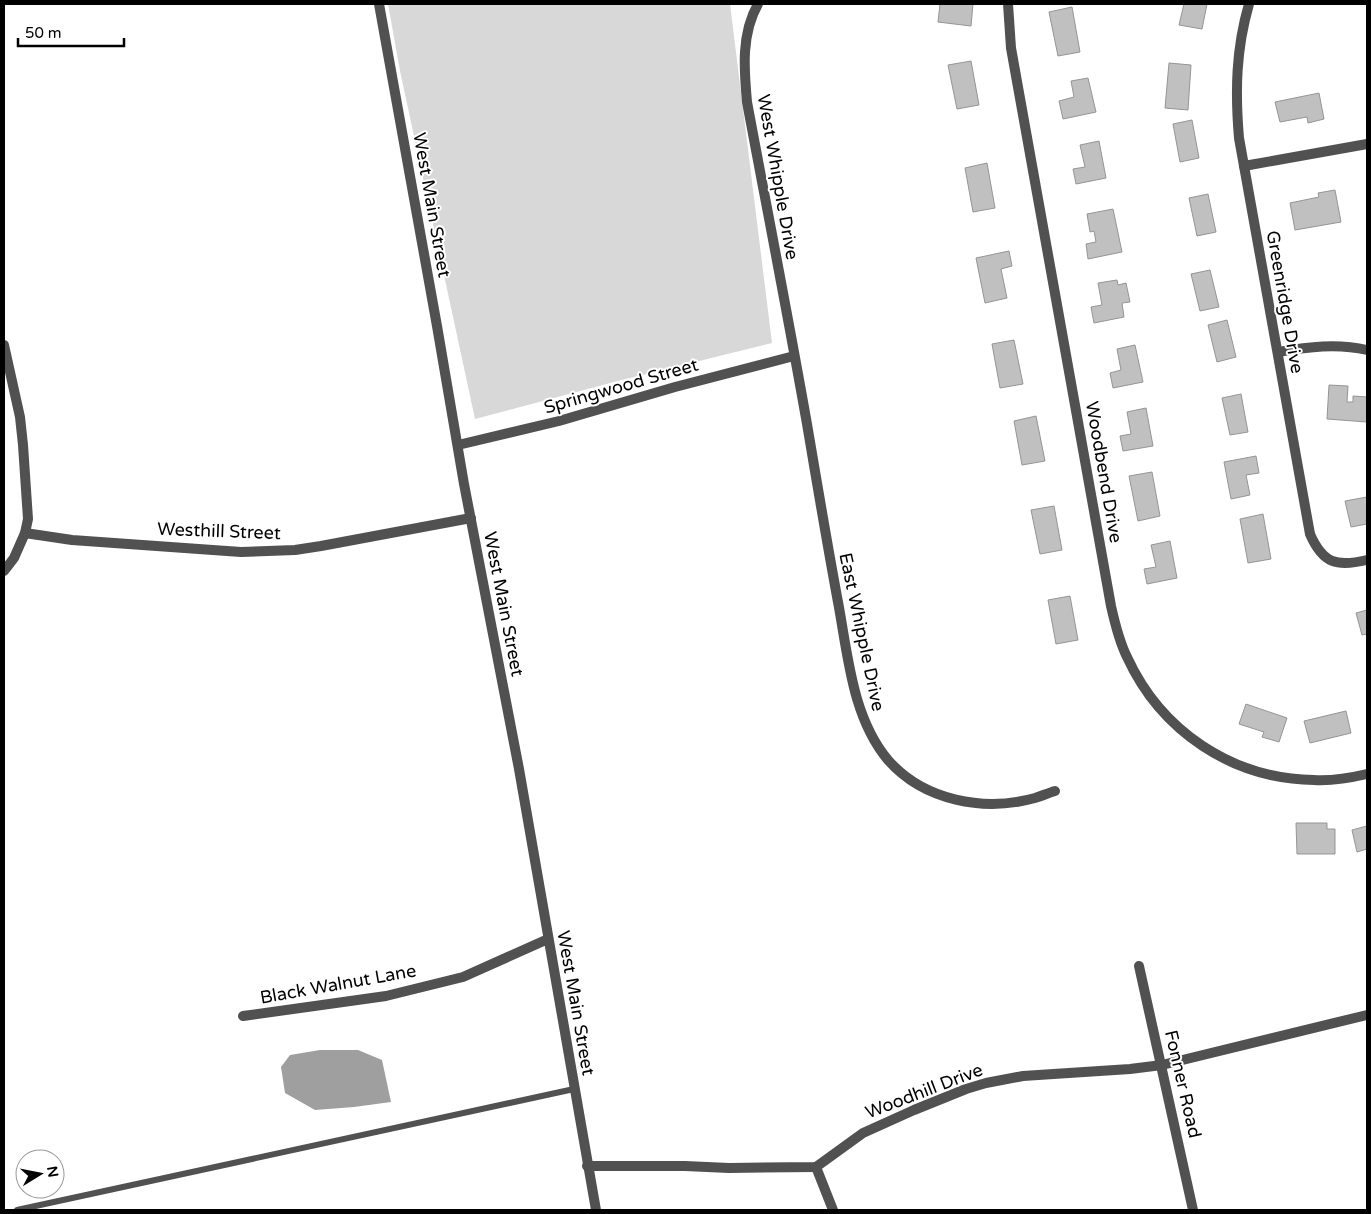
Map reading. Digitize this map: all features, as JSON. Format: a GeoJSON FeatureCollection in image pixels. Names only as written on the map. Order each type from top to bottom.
{"type":"FeatureCollection","features":[{"type":"Feature","properties":{"kind":"street","name":"West Main Street"},"geometry":{"type":"LineString","coordinates":[[379,4],[471,518],[519,769],[596,1210]]}},
{"type":"Feature","properties":{"kind":"street","name":"West Whipple Drive"},"geometry":{"type":"LineString","coordinates":[[758,4],[748,30],[746,44],[745,80],[747,102],[794,356]]}},
{"type":"Feature","properties":{"kind":"street","name":"Woodbend Drive"},"geometry":{"type":"LineString","coordinates":[[1008,4],[1011,48],[1111,606],[1115,625],[1126,656],[1144,689],[1167,716],[1201,746],[1228,761],[1264,774],[1303,780],[1327,780],[1367,774]]}},
{"type":"Feature","properties":{"kind":"street","name":"Greenridge Drive"},"geometry":{"type":"LineString","coordinates":[[1249,4],[1242,35],[1236,83],[1236,107],[1244,166],[1310,534],[1321,553],[1334,561],[1349,564],[1367,560]]}},
{"type":"Feature","properties":{"kind":"street"},"geometry":{"type":"LineString","coordinates":[[1244,166],[1367,144]]}},
{"type":"Feature","properties":{"kind":"street"},"geometry":{"type":"LineString","coordinates":[[4,345],[20,417],[28,519],[14,558],[4,571]]}},
{"type":"Feature","properties":{"kind":"street"},"geometry":{"type":"LineString","coordinates":[[1278,352],[1329,346],[1345,346],[1367,350]]}},
{"type":"Feature","properties":{"kind":"street","name":"Springwood Street"},"geometry":{"type":"LineString","coordinates":[[458,445],[559,420],[794,356]]}},
{"type":"Feature","properties":{"kind":"street","name":"East Whipple Drive"},"geometry":{"type":"LineString","coordinates":[[794,356],[855,692],[863,718],[874,740],[889,760],[910,780],[931,792],[954,800],[978,804],[1006,803],[1034,798],[1055,791]]}},
{"type":"Feature","properties":{"kind":"street","name":"Westhill Street"},"geometry":{"type":"LineString","coordinates":[[24,533],[72,540],[241,552],[321,546],[471,518]]}},
{"type":"Feature","properties":{"kind":"street","name":"Black Walnut Lane"},"geometry":{"type":"LineString","coordinates":[[244,1016],[386,996],[444,982],[463,977],[548,939]]}},
{"type":"Feature","properties":{"kind":"street","name":"Fonner Road"},"geometry":{"type":"LineString","coordinates":[[1139,966],[1193,1210]]}},
{"type":"Feature","properties":{"kind":"street","name":"Woodhill Drive"},"geometry":{"type":"LineString","coordinates":[[816,1167],[863,1132],[966,1089],[986,1083],[1023,1076],[1130,1069],[1162,1064],[1367,1016]]}},
{"type":"Feature","properties":{"kind":"street"},"geometry":{"type":"LineString","coordinates":[[587,1166],[816,1167],[833,1210]]}},
{"type":"Feature","properties":{"kind":"lane"},"geometry":{"type":"LineString","coordinates":[[17,1210],[574,1089]]}},
{"type":"Feature","properties":{"kind":"shaded area"},"geometry":{"type":"Polygon","coordinates":[[[388,4],[730,4],[772,343],[475,419],[400,71],[388,4]]]}},
{"type":"Feature","properties":{"kind":"shaded area"},"geometry":{"type":"Polygon","coordinates":[[[320,1050],[358,1050],[382,1060],[391,1102],[315,1110],[285,1093],[281,1067],[290,1055],[320,1050]]]}},
{"type":"Feature","properties":{"kind":"building"},"geometry":{"type":"Polygon","coordinates":[[[940,4],[973,4],[971,26],[938,22],[940,4]]]}},
{"type":"Feature","properties":{"kind":"building"},"geometry":{"type":"Polygon","coordinates":[[[1184,4],[1207,4],[1202,29],[1179,25],[1184,4]]]}},
{"type":"Feature","properties":{"kind":"building"},"geometry":{"type":"Polygon","coordinates":[[[1072,7],[1080,52],[1058,56],[1049,12],[1072,7]]]}},
{"type":"Feature","properties":{"kind":"building"},"geometry":{"type":"Polygon","coordinates":[[[971,61],[979,105],[957,109],[948,65],[971,61]]]}},
{"type":"Feature","properties":{"kind":"building"},"geometry":{"type":"Polygon","coordinates":[[[1169,63],[1191,65],[1188,110],[1165,108],[1169,63]]]}},
{"type":"Feature","properties":{"kind":"building"},"geometry":{"type":"Polygon","coordinates":[[[1088,78],[1096,112],[1063,119],[1059,101],[1074,97],[1071,81],[1088,78]]]}},
{"type":"Feature","properties":{"kind":"building"},"geometry":{"type":"Polygon","coordinates":[[[1319,93],[1324,119],[1308,123],[1307,117],[1280,122],[1275,102],[1319,93]]]}},
{"type":"Feature","properties":{"kind":"building"},"geometry":{"type":"Polygon","coordinates":[[[1192,120],[1199,158],[1180,162],[1173,124],[1192,120]]]}},
{"type":"Feature","properties":{"kind":"building"},"geometry":{"type":"Polygon","coordinates":[[[1099,141],[1106,178],[1076,184],[1073,169],[1085,167],[1080,145],[1099,141]]]}},
{"type":"Feature","properties":{"kind":"building"},"geometry":{"type":"Polygon","coordinates":[[[987,163],[995,208],[973,212],[965,168],[987,163]]]}},
{"type":"Feature","properties":{"kind":"building"},"geometry":{"type":"Polygon","coordinates":[[[1335,190],[1341,222],[1295,230],[1290,203],[1319,197],[1318,193],[1335,190]]]}},
{"type":"Feature","properties":{"kind":"building"},"geometry":{"type":"Polygon","coordinates":[[[1208,194],[1216,232],[1197,236],[1189,198],[1208,194]]]}},
{"type":"Feature","properties":{"kind":"building"},"geometry":{"type":"Polygon","coordinates":[[[1113,209],[1122,252],[1088,259],[1086,244],[1096,242],[1094,231],[1090,232],[1087,214],[1113,209]]]}},
{"type":"Feature","properties":{"kind":"building"},"geometry":{"type":"Polygon","coordinates":[[[1009,251],[1012,266],[1001,269],[1007,298],[985,303],[976,258],[1009,251]]]}},
{"type":"Feature","properties":{"kind":"building"},"geometry":{"type":"Polygon","coordinates":[[[1210,270],[1219,307],[1200,311],[1191,274],[1210,270]]]}},
{"type":"Feature","properties":{"kind":"building"},"geometry":{"type":"Polygon","coordinates":[[[1117,280],[1118,285],[1126,283],[1130,302],[1122,303],[1124,317],[1094,323],[1091,307],[1102,305],[1098,283],[1117,280]]]}},
{"type":"Feature","properties":{"kind":"building"},"geometry":{"type":"Polygon","coordinates":[[[1227,320],[1236,357],[1217,362],[1208,325],[1227,320]]]}},
{"type":"Feature","properties":{"kind":"building"},"geometry":{"type":"Polygon","coordinates":[[[1014,340],[1023,384],[1000,388],[992,344],[1014,340]]]}},
{"type":"Feature","properties":{"kind":"building"},"geometry":{"type":"Polygon","coordinates":[[[1135,345],[1143,382],[1113,388],[1110,373],[1121,370],[1117,349],[1135,345]]]}},
{"type":"Feature","properties":{"kind":"building"},"geometry":{"type":"Polygon","coordinates":[[[1329,385],[1348,386],[1347,402],[1353,402],[1353,396],[1367,397],[1367,422],[1327,419],[1329,385]]]}},
{"type":"Feature","properties":{"kind":"building"},"geometry":{"type":"Polygon","coordinates":[[[1241,394],[1248,432],[1230,435],[1222,398],[1241,394]]]}},
{"type":"Feature","properties":{"kind":"building"},"geometry":{"type":"Polygon","coordinates":[[[1146,408],[1153,446],[1123,451],[1120,436],[1131,434],[1127,412],[1146,408]]]}},
{"type":"Feature","properties":{"kind":"building"},"geometry":{"type":"Polygon","coordinates":[[[1036,416],[1045,461],[1022,465],[1014,421],[1036,416]]]}},
{"type":"Feature","properties":{"kind":"building"},"geometry":{"type":"Polygon","coordinates":[[[1256,456],[1259,473],[1246,475],[1250,495],[1231,499],[1224,462],[1256,456]]]}},
{"type":"Feature","properties":{"kind":"building"},"geometry":{"type":"Polygon","coordinates":[[[1152,472],[1160,516],[1138,521],[1129,476],[1152,472]]]}},
{"type":"Feature","properties":{"kind":"building"},"geometry":{"type":"Polygon","coordinates":[[[1367,497],[1367,524],[1351,527],[1345,501],[1367,497]]]}},
{"type":"Feature","properties":{"kind":"building"},"geometry":{"type":"Polygon","coordinates":[[[1054,506],[1062,550],[1040,554],[1031,510],[1054,506]]]}},
{"type":"Feature","properties":{"kind":"building"},"geometry":{"type":"Polygon","coordinates":[[[1263,514],[1271,559],[1248,563],[1240,519],[1263,514]]]}},
{"type":"Feature","properties":{"kind":"building"},"geometry":{"type":"Polygon","coordinates":[[[1170,541],[1177,578],[1147,584],[1144,569],[1156,567],[1151,545],[1170,541]]]}},
{"type":"Feature","properties":{"kind":"building"},"geometry":{"type":"Polygon","coordinates":[[[1070,596],[1078,640],[1056,644],[1048,600],[1070,596]]]}},
{"type":"Feature","properties":{"kind":"building"},"geometry":{"type":"Polygon","coordinates":[[[1367,610],[1367,634],[1362,635],[1356,613],[1367,610]]]}},
{"type":"Feature","properties":{"kind":"building"},"geometry":{"type":"Polygon","coordinates":[[[1246,704],[1287,718],[1279,742],[1262,737],[1264,732],[1239,724],[1246,704]]]}},
{"type":"Feature","properties":{"kind":"building"},"geometry":{"type":"Polygon","coordinates":[[[1346,711],[1351,733],[1310,743],[1304,721],[1346,711]]]}},
{"type":"Feature","properties":{"kind":"building"},"geometry":{"type":"Polygon","coordinates":[[[1296,823],[1327,823],[1327,829],[1335,829],[1335,854],[1297,854],[1296,823]]]}},
{"type":"Feature","properties":{"kind":"building"},"geometry":{"type":"Polygon","coordinates":[[[1367,826],[1367,849],[1357,852],[1352,830],[1367,826]]]}}]}
